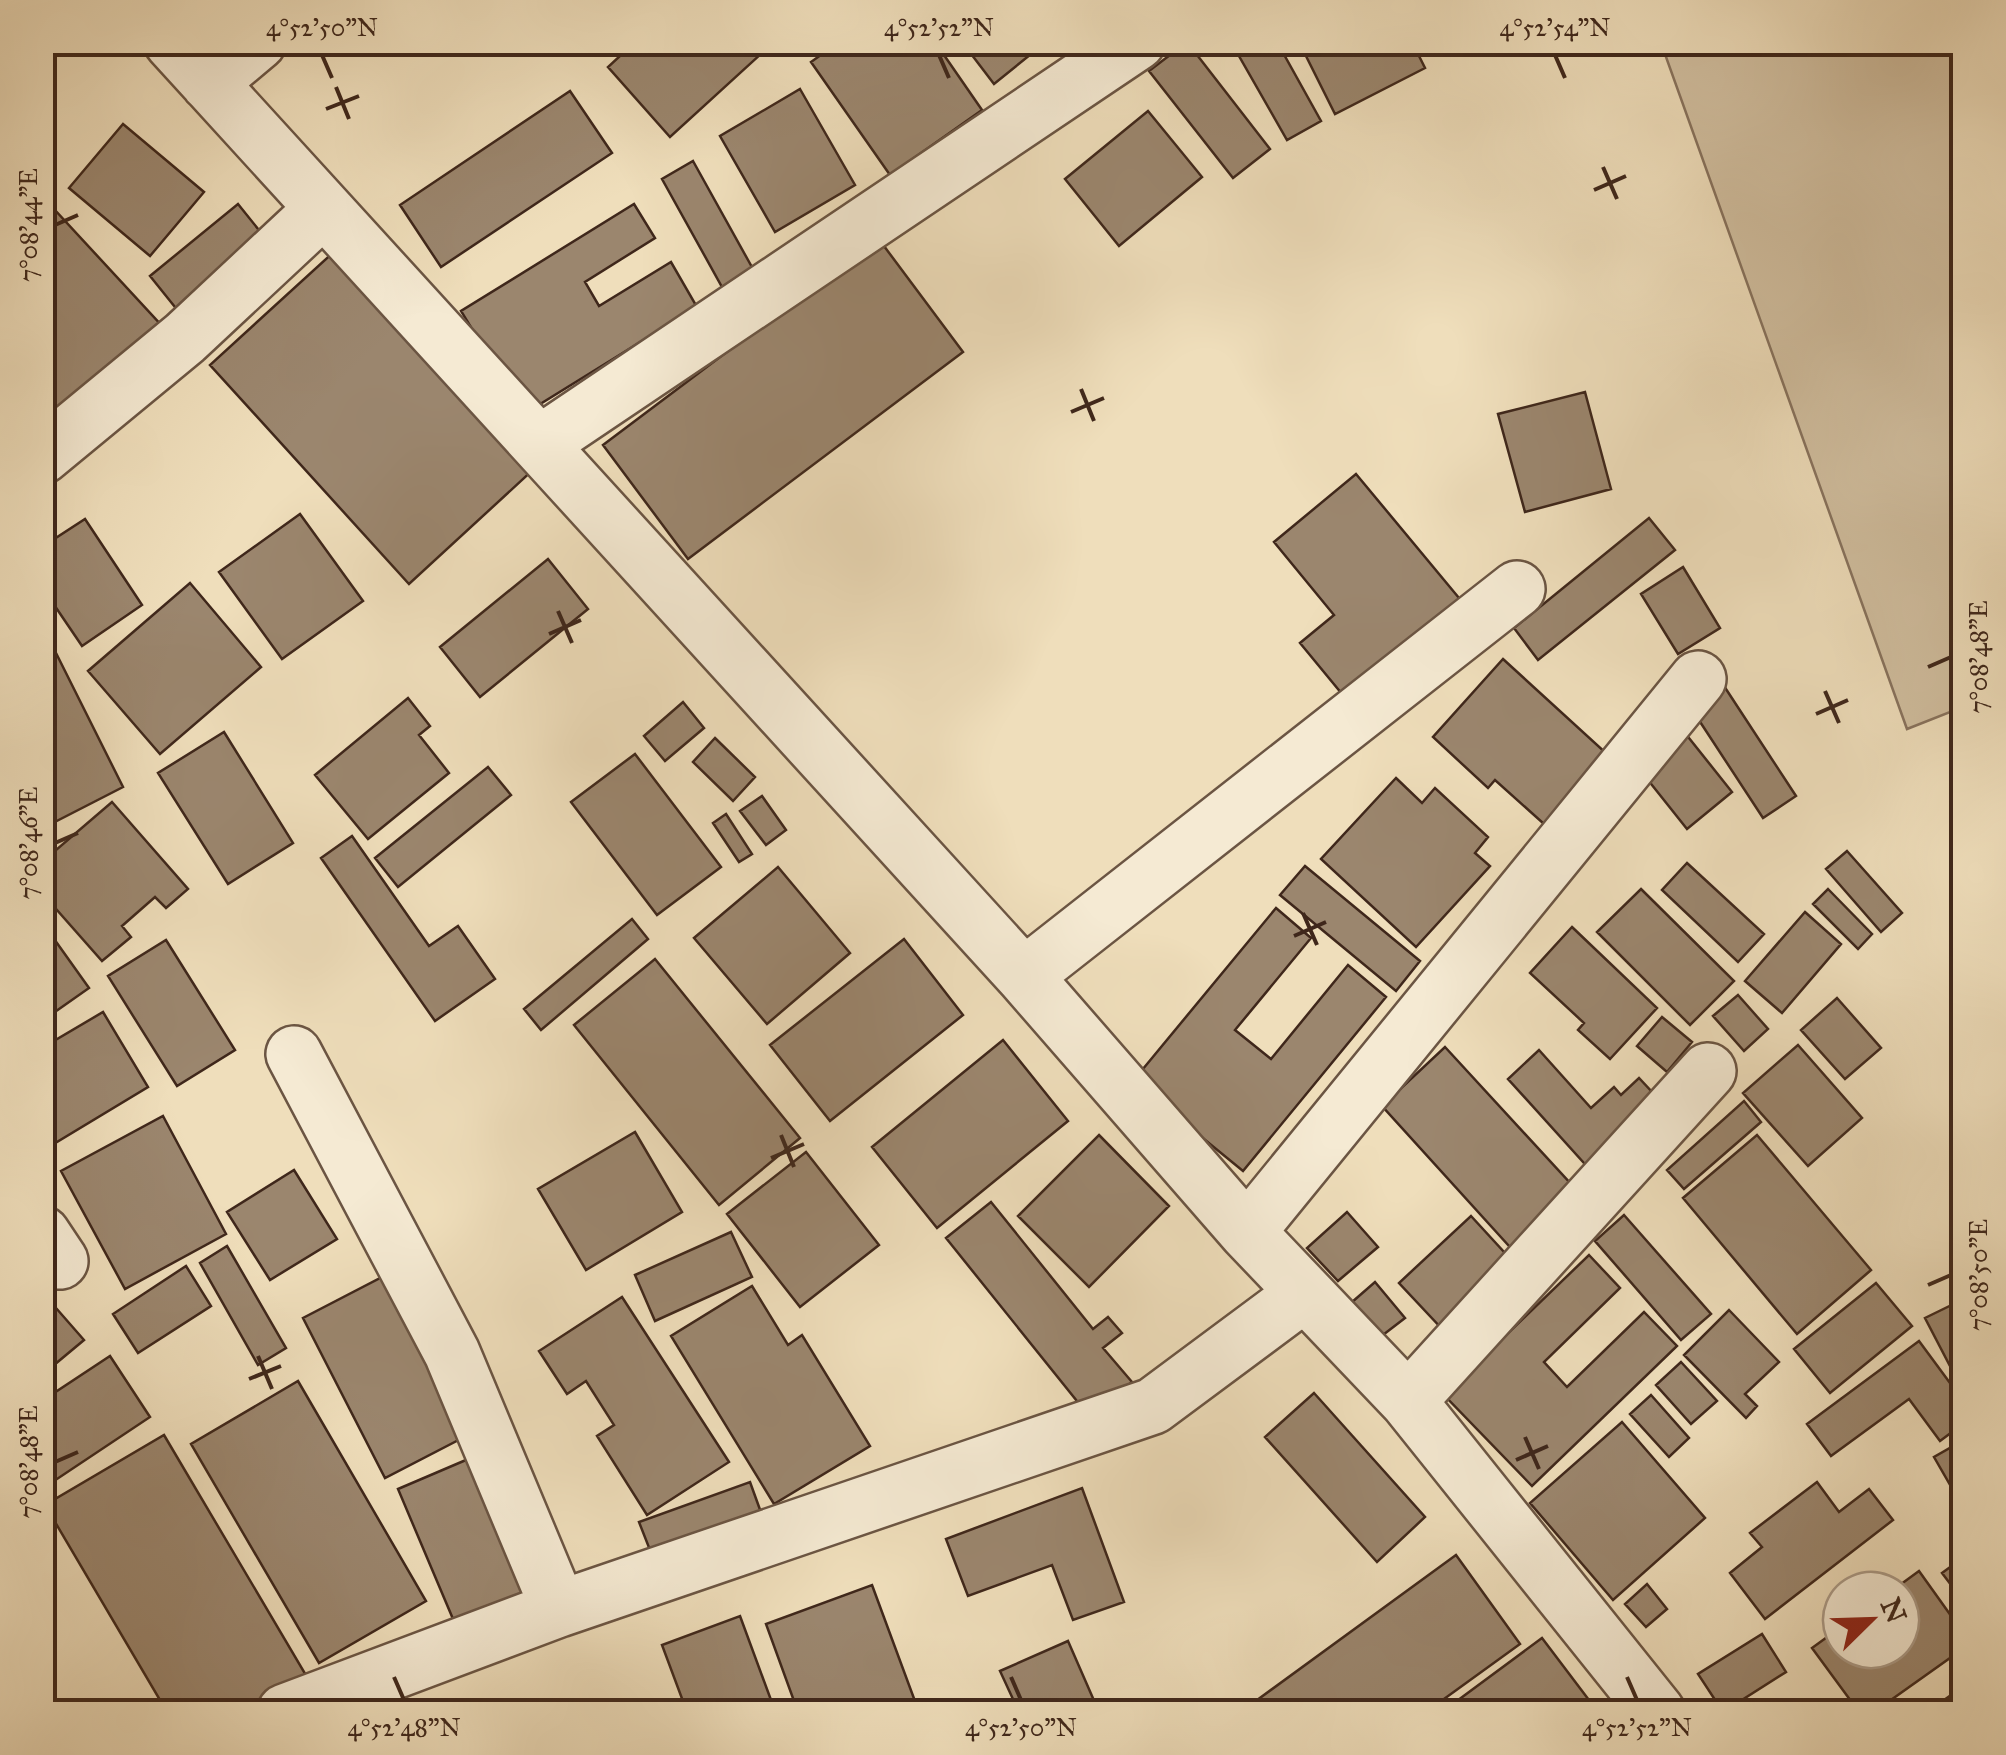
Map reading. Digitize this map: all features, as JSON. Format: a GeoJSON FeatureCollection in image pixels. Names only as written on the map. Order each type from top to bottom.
{"type":"FeatureCollection","features":[{"type":"Feature","properties":{"kind":"street"},"geometry":{"type":"LineString","coordinates":[[172,42],[1024,976],[1246,1232],[1408,1401],[1657,1712]]}},
{"type":"Feature","properties":{"kind":"street"},"geometry":{"type":"LineString","coordinates":[[209,83],[258,42]]}},
{"type":"Feature","properties":{"kind":"street"},"geometry":{"type":"LineString","coordinates":[[541,443],[1137,42]]}},
{"type":"Feature","properties":{"kind":"street"},"geometry":{"type":"LineString","coordinates":[[42,456],[186,338],[322,210]]}},
{"type":"Feature","properties":{"kind":"street"},"geometry":{"type":"LineString","coordinates":[[1024,976],[1517,589]]}},
{"type":"Feature","properties":{"kind":"street"},"geometry":{"type":"LineString","coordinates":[[1246,1232],[1698,679]]}},
{"type":"Feature","properties":{"kind":"street"},"geometry":{"type":"LineString","coordinates":[[294,1054],[452,1352],[558,1609]]}},
{"type":"Feature","properties":{"kind":"street"},"geometry":{"type":"LineString","coordinates":[[1408,1401],[1708,1071]]}},
{"type":"Feature","properties":{"kind":"street"},"geometry":{"type":"LineString","coordinates":[[286,1712],[558,1609],[1152,1406],[1305,1293]]}},
{"type":"Feature","properties":{"kind":"shaded area"},"geometry":{"type":"Polygon","coordinates":[[[1661,43],[1963,43],[1963,707],[1907,729],[1661,43]]]}},
{"type":"Feature","properties":{"kind":"building"},"geometry":{"type":"Polygon","coordinates":[[[635,42],[774,42],[670,137],[608,67],[635,42]]]}},
{"type":"Feature","properties":{"kind":"building"},"geometry":{"type":"Polygon","coordinates":[[[839,42],[935,42],[982,110],[890,175],[811,62],[839,42]]]}},
{"type":"Feature","properties":{"kind":"building"},"geometry":{"type":"Polygon","coordinates":[[[962,42],[1046,42],[994,84],[962,42]]]}},
{"type":"Feature","properties":{"kind":"building"},"geometry":{"type":"Polygon","coordinates":[[[1187,42],[1270,149],[1233,178],[1149,71],[1187,42]]]}},
{"type":"Feature","properties":{"kind":"building"},"geometry":{"type":"Polygon","coordinates":[[[1231,42],[1277,42],[1321,121],[1287,140],[1231,42]]]}},
{"type":"Feature","properties":{"kind":"building"},"geometry":{"type":"Polygon","coordinates":[[[1299,42],[1412,42],[1425,68],[1335,114],[1299,42]]]}},
{"type":"Feature","properties":{"kind":"building"},"geometry":{"type":"Polygon","coordinates":[[[1450,42],[1479,42],[1455,54],[1450,42]]]}},
{"type":"Feature","properties":{"kind":"building"},"geometry":{"type":"Polygon","coordinates":[[[800,89],[855,185],[775,232],[720,136],[800,89]]]}},
{"type":"Feature","properties":{"kind":"building"},"geometry":{"type":"Polygon","coordinates":[[[570,91],[612,153],[441,267],[400,205],[570,91]]]}},
{"type":"Feature","properties":{"kind":"building"},"geometry":{"type":"Polygon","coordinates":[[[1148,111],[1202,177],[1119,246],[1065,179],[1148,111]]]}},
{"type":"Feature","properties":{"kind":"building"},"geometry":{"type":"Polygon","coordinates":[[[123,124],[204,192],[150,256],[69,188],[123,124]]]}},
{"type":"Feature","properties":{"kind":"building"},"geometry":{"type":"Polygon","coordinates":[[[693,161],[753,269],[722,287],[662,179],[693,161]]]}},
{"type":"Feature","properties":{"kind":"building"},"geometry":{"type":"Polygon","coordinates":[[[42,196],[163,327],[63,421],[42,399],[42,196]]]}},
{"type":"Feature","properties":{"kind":"building"},"geometry":{"type":"Polygon","coordinates":[[[238,204],[275,250],[187,322],[150,276],[238,204]]]}},
{"type":"Feature","properties":{"kind":"building"},"geometry":{"type":"Polygon","coordinates":[[[634,204],[655,238],[585,282],[599,306],[671,262],[697,307],[524,414],[461,311],[634,204]]]}},
{"type":"Feature","properties":{"kind":"building"},"geometry":{"type":"Polygon","coordinates":[[[878,238],[963,352],[688,559],[603,445],[878,238]]]}},
{"type":"Feature","properties":{"kind":"building"},"geometry":{"type":"Polygon","coordinates":[[[337,249],[535,468],[409,584],[210,365],[337,249]]]}},
{"type":"Feature","properties":{"kind":"building"},"geometry":{"type":"Polygon","coordinates":[[[1585,392],[1611,489],[1525,512],[1498,414],[1585,392]]]}},
{"type":"Feature","properties":{"kind":"building"},"geometry":{"type":"Polygon","coordinates":[[[1356,474],[1464,604],[1347,700],[1300,643],[1334,615],[1274,542],[1356,474]]]}},
{"type":"Feature","properties":{"kind":"building"},"geometry":{"type":"Polygon","coordinates":[[[300,514],[363,601],[282,659],[219,572],[300,514]]]}},
{"type":"Feature","properties":{"kind":"building"},"geometry":{"type":"Polygon","coordinates":[[[1649,518],[1675,550],[1538,660],[1514,628],[1649,518]]]}},
{"type":"Feature","properties":{"kind":"building"},"geometry":{"type":"Polygon","coordinates":[[[85,519],[142,605],[82,646],[42,587],[42,547],[85,519]]]}},
{"type":"Feature","properties":{"kind":"building"},"geometry":{"type":"Polygon","coordinates":[[[548,559],[588,609],[480,697],[440,647],[548,559]]]}},
{"type":"Feature","properties":{"kind":"building"},"geometry":{"type":"Polygon","coordinates":[[[1683,567],[1720,628],[1678,654],[1641,594],[1683,567]]]}},
{"type":"Feature","properties":{"kind":"building"},"geometry":{"type":"Polygon","coordinates":[[[190,583],[261,667],[160,754],[88,671],[190,583]]]}},
{"type":"Feature","properties":{"kind":"building"},"geometry":{"type":"Polygon","coordinates":[[[42,625],[123,787],[43,828],[42,827],[42,625]]]}},
{"type":"Feature","properties":{"kind":"building"},"geometry":{"type":"Polygon","coordinates":[[[1503,659],[1607,754],[1544,824],[1495,780],[1488,788],[1433,737],[1503,659]]]}},
{"type":"Feature","properties":{"kind":"building"},"geometry":{"type":"Polygon","coordinates":[[[1724,686],[1796,796],[1763,818],[1691,708],[1724,686]]]}},
{"type":"Feature","properties":{"kind":"building"},"geometry":{"type":"Polygon","coordinates":[[[408,698],[430,726],[419,735],[449,773],[368,839],[315,775],[408,698]]]}},
{"type":"Feature","properties":{"kind":"building"},"geometry":{"type":"Polygon","coordinates":[[[683,702],[704,728],[665,761],[644,736],[683,702]]]}},
{"type":"Feature","properties":{"kind":"building"},"geometry":{"type":"Polygon","coordinates":[[[224,732],[293,843],[228,884],[158,773],[224,732]]]}},
{"type":"Feature","properties":{"kind":"building"},"geometry":{"type":"Polygon","coordinates":[[[1685,733],[1732,792],[1687,829],[1640,770],[1685,733]]]}},
{"type":"Feature","properties":{"kind":"building"},"geometry":{"type":"Polygon","coordinates":[[[715,738],[755,777],[733,801],[693,762],[715,738]]]}},
{"type":"Feature","properties":{"kind":"building"},"geometry":{"type":"Polygon","coordinates":[[[635,754],[721,867],[657,915],[571,802],[635,754]]]}},
{"type":"Feature","properties":{"kind":"building"},"geometry":{"type":"Polygon","coordinates":[[[488,767],[511,795],[398,887],[375,858],[488,767]]]}},
{"type":"Feature","properties":{"kind":"building"},"geometry":{"type":"Polygon","coordinates":[[[1396,778],[1422,803],[1435,788],[1488,837],[1475,853],[1490,866],[1416,947],[1321,859],[1396,778]]]}},
{"type":"Feature","properties":{"kind":"building"},"geometry":{"type":"Polygon","coordinates":[[[762,796],[786,830],[766,845],[740,811],[762,796]]]}},
{"type":"Feature","properties":{"kind":"building"},"geometry":{"type":"Polygon","coordinates":[[[112,802],[188,889],[166,908],[155,897],[122,926],[131,937],[102,961],[42,893],[42,862],[112,802]]]}},
{"type":"Feature","properties":{"kind":"building"},"geometry":{"type":"Polygon","coordinates":[[[726,814],[752,854],[739,862],[713,823],[726,814]]]}},
{"type":"Feature","properties":{"kind":"building"},"geometry":{"type":"Polygon","coordinates":[[[352,836],[429,946],[458,926],[495,979],[435,1021],[321,858],[352,836]]]}},
{"type":"Feature","properties":{"kind":"building"},"geometry":{"type":"Polygon","coordinates":[[[1847,851],[1902,913],[1881,932],[1826,869],[1847,851]]]}},
{"type":"Feature","properties":{"kind":"building"},"geometry":{"type":"Polygon","coordinates":[[[1687,863],[1764,934],[1738,962],[1662,890],[1687,863]]]}},
{"type":"Feature","properties":{"kind":"building"},"geometry":{"type":"Polygon","coordinates":[[[1305,866],[1420,961],[1396,991],[1280,895],[1305,866]]]}},
{"type":"Feature","properties":{"kind":"building"},"geometry":{"type":"Polygon","coordinates":[[[778,867],[850,953],[767,1024],[694,938],[778,867]]]}},
{"type":"Feature","properties":{"kind":"building"},"geometry":{"type":"Polygon","coordinates":[[[1641,889],[1734,981],[1690,1025],[1597,932],[1641,889]]]}},
{"type":"Feature","properties":{"kind":"building"},"geometry":{"type":"Polygon","coordinates":[[[1828,889],[1872,934],[1858,949],[1813,904],[1828,889]]]}},
{"type":"Feature","properties":{"kind":"building"},"geometry":{"type":"Polygon","coordinates":[[[1276,908],[1311,938],[1235,1030],[1271,1059],[1348,965],[1386,997],[1243,1171],[1133,1081],[1276,908]]]}},
{"type":"Feature","properties":{"kind":"building"},"geometry":{"type":"Polygon","coordinates":[[[1805,912],[1841,944],[1782,1013],[1745,981],[1805,912]]]}},
{"type":"Feature","properties":{"kind":"building"},"geometry":{"type":"Polygon","coordinates":[[[632,919],[648,939],[541,1030],[524,1009],[632,919]]]}},
{"type":"Feature","properties":{"kind":"building"},"geometry":{"type":"Polygon","coordinates":[[[42,922],[89,988],[42,1021],[42,922]]]}},
{"type":"Feature","properties":{"kind":"building"},"geometry":{"type":"Polygon","coordinates":[[[1572,927],[1657,1008],[1610,1059],[1578,1030],[1584,1023],[1530,973],[1572,927]]]}},
{"type":"Feature","properties":{"kind":"building"},"geometry":{"type":"Polygon","coordinates":[[[904,939],[963,1015],[830,1121],[770,1045],[904,939]]]}},
{"type":"Feature","properties":{"kind":"building"},"geometry":{"type":"Polygon","coordinates":[[[166,940],[235,1050],[177,1086],[108,976],[166,940]]]}},
{"type":"Feature","properties":{"kind":"building"},"geometry":{"type":"Polygon","coordinates":[[[655,959],[800,1138],[719,1205],[574,1025],[655,959]]]}},
{"type":"Feature","properties":{"kind":"building"},"geometry":{"type":"Polygon","coordinates":[[[1738,995],[1768,1029],[1744,1051],[1713,1016],[1738,995]]]}},
{"type":"Feature","properties":{"kind":"building"},"geometry":{"type":"Polygon","coordinates":[[[1837,998],[1881,1048],[1845,1079],[1801,1030],[1837,998]]]}},
{"type":"Feature","properties":{"kind":"building"},"geometry":{"type":"Polygon","coordinates":[[[103,1012],[148,1087],[42,1151],[42,1048],[103,1012]]]}},
{"type":"Feature","properties":{"kind":"building"},"geometry":{"type":"Polygon","coordinates":[[[1662,1017],[1692,1042],[1667,1072],[1637,1046],[1662,1017]]]}},
{"type":"Feature","properties":{"kind":"building"},"geometry":{"type":"Polygon","coordinates":[[[1003,1040],[1068,1121],[937,1228],[872,1147],[1003,1040]]]}},
{"type":"Feature","properties":{"kind":"building"},"geometry":{"type":"Polygon","coordinates":[[[1798,1045],[1862,1118],[1808,1166],[1743,1093],[1798,1045]]]}},
{"type":"Feature","properties":{"kind":"building"},"geometry":{"type":"Polygon","coordinates":[[[1445,1047],[1583,1197],[1519,1257],[1382,1106],[1445,1047]]]}},
{"type":"Feature","properties":{"kind":"building"},"geometry":{"type":"Polygon","coordinates":[[[1539,1050],[1591,1108],[1614,1087],[1621,1095],[1639,1078],[1666,1107],[1593,1173],[1508,1079],[1539,1050]]]}},
{"type":"Feature","properties":{"kind":"building"},"geometry":{"type":"Polygon","coordinates":[[[1744,1101],[1761,1122],[1684,1189],[1667,1170],[1744,1101]]]}},
{"type":"Feature","properties":{"kind":"building"},"geometry":{"type":"Polygon","coordinates":[[[163,1116],[226,1234],[125,1289],[61,1171],[163,1116]]]}},
{"type":"Feature","properties":{"kind":"building"},"geometry":{"type":"Polygon","coordinates":[[[635,1132],[682,1212],[586,1270],[538,1189],[635,1132]]]}},
{"type":"Feature","properties":{"kind":"building"},"geometry":{"type":"Polygon","coordinates":[[[1099,1135],[1169,1206],[1089,1287],[1018,1216],[1099,1135]]]}},
{"type":"Feature","properties":{"kind":"building"},"geometry":{"type":"Polygon","coordinates":[[[1757,1135],[1871,1270],[1797,1334],[1683,1198],[1757,1135]]]}},
{"type":"Feature","properties":{"kind":"building"},"geometry":{"type":"Polygon","coordinates":[[[806,1152],[879,1245],[800,1307],[727,1214],[806,1152]]]}},
{"type":"Feature","properties":{"kind":"building"},"geometry":{"type":"Polygon","coordinates":[[[294,1170],[337,1239],[270,1280],[227,1212],[294,1170]]]}},
{"type":"Feature","properties":{"kind":"building"},"geometry":{"type":"Polygon","coordinates":[[[991,1202],[1093,1329],[1108,1317],[1122,1333],[1103,1348],[1132,1382],[1089,1416],[946,1238],[991,1202]]]}},
{"type":"Feature","properties":{"kind":"building"},"geometry":{"type":"Polygon","coordinates":[[[1347,1212],[1378,1247],[1338,1281],[1307,1248],[1347,1212]]]}},
{"type":"Feature","properties":{"kind":"building"},"geometry":{"type":"Polygon","coordinates":[[[1624,1215],[1711,1314],[1681,1340],[1595,1241],[1624,1215]]]}},
{"type":"Feature","properties":{"kind":"building"},"geometry":{"type":"Polygon","coordinates":[[[1471,1216],[1515,1264],[1444,1331],[1399,1283],[1471,1216]]]}},
{"type":"Feature","properties":{"kind":"building"},"geometry":{"type":"Polygon","coordinates":[[[731,1232],[752,1277],[655,1321],[635,1275],[731,1232]]]}},
{"type":"Feature","properties":{"kind":"building"},"geometry":{"type":"Polygon","coordinates":[[[227,1246],[286,1348],[258,1365],[200,1263],[227,1246]]]}},
{"type":"Feature","properties":{"kind":"building"},"geometry":{"type":"Polygon","coordinates":[[[1589,1255],[1620,1288],[1544,1362],[1567,1387],[1644,1312],[1677,1346],[1532,1486],[1444,1395],[1589,1255]]]}},
{"type":"Feature","properties":{"kind":"building"},"geometry":{"type":"Polygon","coordinates":[[[186,1266],[211,1306],[138,1353],[113,1314],[186,1266]]]}},
{"type":"Feature","properties":{"kind":"building"},"geometry":{"type":"Polygon","coordinates":[[[388,1274],[472,1433],[385,1478],[303,1318],[388,1274]]]}},
{"type":"Feature","properties":{"kind":"building"},"geometry":{"type":"Polygon","coordinates":[[[1375,1282],[1405,1318],[1379,1338],[1351,1303],[1375,1282]]]}},
{"type":"Feature","properties":{"kind":"building"},"geometry":{"type":"Polygon","coordinates":[[[1876,1283],[1912,1326],[1830,1393],[1794,1349],[1876,1283]]]}},
{"type":"Feature","properties":{"kind":"building"},"geometry":{"type":"Polygon","coordinates":[[[752,1286],[788,1345],[802,1335],[870,1446],[774,1504],[671,1336],[752,1286]]]}},
{"type":"Feature","properties":{"kind":"building"},"geometry":{"type":"Polygon","coordinates":[[[42,1292],[84,1340],[42,1375],[42,1292]]]}},
{"type":"Feature","properties":{"kind":"building"},"geometry":{"type":"Polygon","coordinates":[[[622,1297],[729,1462],[647,1515],[597,1436],[614,1425],[586,1381],[567,1394],[539,1351],[622,1297]]]}},
{"type":"Feature","properties":{"kind":"building"},"geometry":{"type":"Polygon","coordinates":[[[1964,1299],[1964,1393],[1925,1318],[1964,1299]]]}},
{"type":"Feature","properties":{"kind":"building"},"geometry":{"type":"Polygon","coordinates":[[[1729,1310],[1779,1362],[1745,1394],[1757,1406],[1746,1418],[1684,1355],[1729,1310]]]}},
{"type":"Feature","properties":{"kind":"building"},"geometry":{"type":"Polygon","coordinates":[[[1919,1341],[1964,1402],[1964,1423],[1940,1441],[1909,1399],[1831,1456],[1807,1424],[1919,1341]]]}},
{"type":"Feature","properties":{"kind":"building"},"geometry":{"type":"Polygon","coordinates":[[[110,1356],[150,1417],[42,1489],[42,1401],[110,1356]]]}},
{"type":"Feature","properties":{"kind":"building"},"geometry":{"type":"Polygon","coordinates":[[[1681,1362],[1717,1401],[1691,1424],[1656,1385],[1681,1362]]]}},
{"type":"Feature","properties":{"kind":"building"},"geometry":{"type":"Polygon","coordinates":[[[298,1381],[426,1601],[319,1663],[191,1444],[298,1381]]]}},
{"type":"Feature","properties":{"kind":"building"},"geometry":{"type":"Polygon","coordinates":[[[1314,1393],[1425,1517],[1377,1562],[1265,1437],[1314,1393]]]}},
{"type":"Feature","properties":{"kind":"building"},"geometry":{"type":"Polygon","coordinates":[[[1651,1395],[1689,1438],[1669,1457],[1630,1414],[1651,1395]]]}},
{"type":"Feature","properties":{"kind":"building"},"geometry":{"type":"Polygon","coordinates":[[[1622,1422],[1705,1518],[1613,1600],[1530,1503],[1622,1422]]]}},
{"type":"Feature","properties":{"kind":"building"},"geometry":{"type":"Polygon","coordinates":[[[164,1435],[310,1682],[259,1712],[167,1712],[45,1505],[164,1435]]]}},
{"type":"Feature","properties":{"kind":"building"},"geometry":{"type":"Polygon","coordinates":[[[1964,1440],[1964,1509],[1934,1457],[1964,1440]]]}},
{"type":"Feature","properties":{"kind":"building"},"geometry":{"type":"Polygon","coordinates":[[[480,1454],[539,1591],[456,1626],[398,1489],[480,1454]]]}},
{"type":"Feature","properties":{"kind":"building"},"geometry":{"type":"Polygon","coordinates":[[[750,1482],[767,1529],[657,1568],[639,1522],[750,1482]]]}},
{"type":"Feature","properties":{"kind":"building"},"geometry":{"type":"Polygon","coordinates":[[[1817,1482],[1839,1512],[1869,1489],[1893,1520],[1828,1570],[1821,1570],[1821,1576],[1765,1619],[1730,1573],[1762,1547],[1750,1533],[1817,1482]]]}},
{"type":"Feature","properties":{"kind":"building"},"geometry":{"type":"Polygon","coordinates":[[[1082,1488],[1124,1602],[1073,1620],[1052,1565],[968,1596],[946,1539],[1082,1488]]]}},
{"type":"Feature","properties":{"kind":"building"},"geometry":{"type":"Polygon","coordinates":[[[1456,1555],[1520,1644],[1426,1712],[1260,1712],[1253,1703],[1456,1555]]]}},
{"type":"Feature","properties":{"kind":"building"},"geometry":{"type":"Polygon","coordinates":[[[1964,1557],[1964,1602],[1942,1573],[1964,1557]]]}},
{"type":"Feature","properties":{"kind":"building"},"geometry":{"type":"Polygon","coordinates":[[[1921,1574],[1964,1634],[1964,1648],[1874,1712],[1859,1712],[1828,1670],[1921,1670],[1921,1574]]]}},
{"type":"Feature","properties":{"kind":"building"},"geometry":{"type":"Polygon","coordinates":[[[1647,1584],[1667,1609],[1646,1627],[1625,1604],[1647,1584]]]}},
{"type":"Feature","properties":{"kind":"building"},"geometry":{"type":"Polygon","coordinates":[[[872,1585],[919,1712],[798,1712],[766,1624],[872,1585]]]}},
{"type":"Feature","properties":{"kind":"building"},"geometry":{"type":"Polygon","coordinates":[[[740,1616],[771,1700],[737,1712],[687,1712],[662,1645],[740,1616]]]}},
{"type":"Feature","properties":{"kind":"building"},"geometry":{"type":"Polygon","coordinates":[[[1762,1634],[1786,1672],[1723,1712],[1698,1674],[1762,1634]]]}},
{"type":"Feature","properties":{"kind":"building"},"geometry":{"type":"Polygon","coordinates":[[[1542,1638],[1598,1712],[1442,1712],[1542,1638]]]}},
{"type":"Feature","properties":{"kind":"building"},"geometry":{"type":"Polygon","coordinates":[[[1068,1641],[1099,1712],[1012,1712],[1018,1710],[1000,1671],[1068,1641]]]}},
{"type":"Feature","properties":{"kind":"building"},"geometry":{"type":"Polygon","coordinates":[[[1821,1641],[1821,1660],[1812,1648],[1821,1641]]]}},
{"type":"Feature","properties":{"kind":"building"},"geometry":{"type":"Polygon","coordinates":[[[1964,1686],[1964,1712],[1927,1712],[1964,1686]]]}},
{"type":"Feature","properties":{"kind":"building"},"geometry":{"type":"Polygon","coordinates":[[[613,1701],[615,1712],[553,1712],[613,1701]]]}}]}
